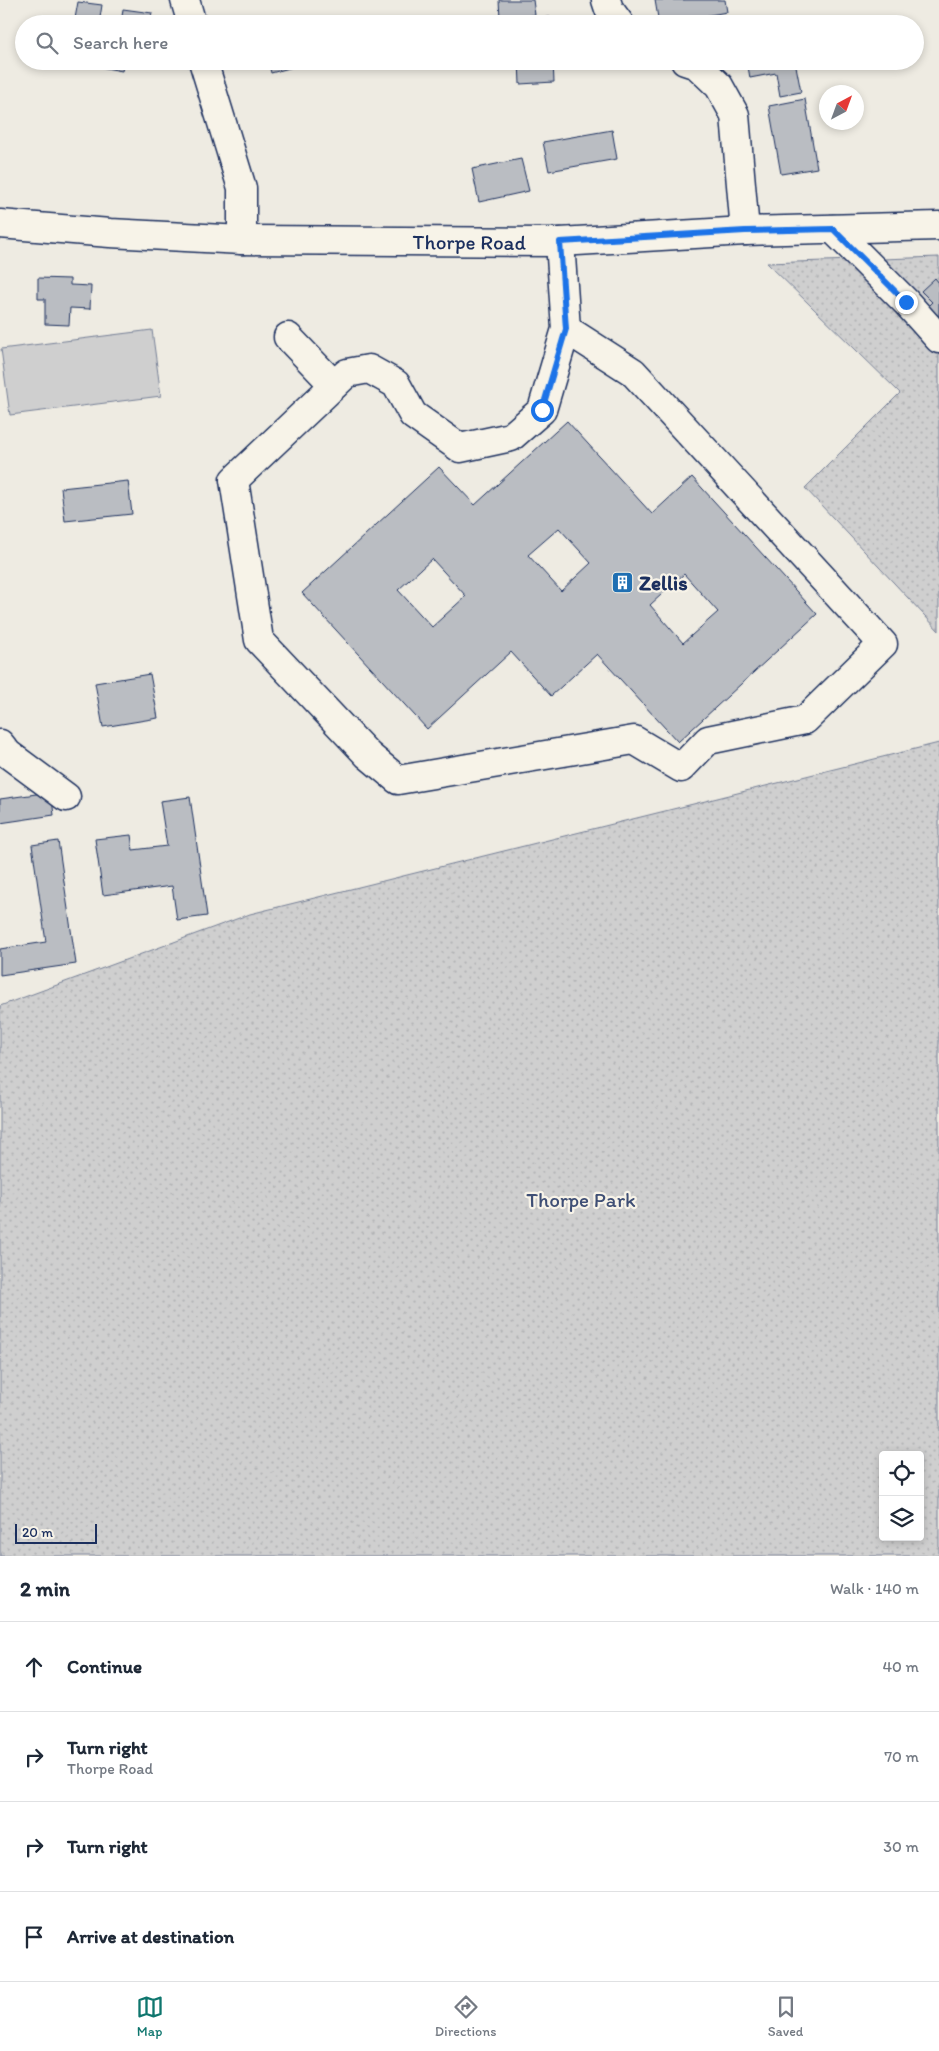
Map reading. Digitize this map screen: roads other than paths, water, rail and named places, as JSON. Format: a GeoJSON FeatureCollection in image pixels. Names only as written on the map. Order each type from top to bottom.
{"type":"FeatureCollection","features":[{"type":"Feature","properties":{"kind":"street"},"geometry":{"type":"LineString","coordinates":[[185,0],[189,15]]}},
{"type":"Feature","properties":{"kind":"street"},"geometry":{"type":"LineString","coordinates":[[606,0],[613,15]]}},
{"type":"Feature","properties":{"kind":"street"},"geometry":{"type":"LineString","coordinates":[[206,70],[242,188],[242,240]]}},
{"type":"Feature","properties":{"kind":"street"},"geometry":{"type":"LineString","coordinates":[[702,70],[719,86],[735,115],[745,231]]}},
{"type":"Feature","properties":{"kind":"street","name":"Thorpe Road"},"geometry":{"type":"LineString","coordinates":[[0,224],[110,233],[242,240],[560,242],[745,231],[939,226]]}},
{"type":"Feature","properties":{"kind":"street"},"geometry":{"type":"LineString","coordinates":[[833,229],[906,302],[939,339]]}},
{"type":"Feature","properties":{"kind":"street"},"geometry":{"type":"LineString","coordinates":[[560,242],[566,329],[542,410],[511,437],[460,448],[413,416],[396,384],[369,368],[347,373],[234,480],[258,640],[368,755],[398,780],[634,740],[681,768],[708,740],[805,720],[883,644],[633,372],[566,329]]}},
{"type":"Feature","properties":{"kind":"street"},"geometry":{"type":"LineString","coordinates":[[288,337],[334,385]]}},
{"type":"Feature","properties":{"kind":"street"},"geometry":{"type":"LineString","coordinates":[[0,744],[8,754],[66,797]]}},
{"type":"Feature","properties":{"kind":"place","name":"Zellis"},"geometry":{"type":"Point","coordinates":[623,582]}},
{"type":"Feature","properties":{"kind":"park label","name":"Thorpe Park"},"geometry":{"type":"Point","coordinates":[581,1199]}}]}
